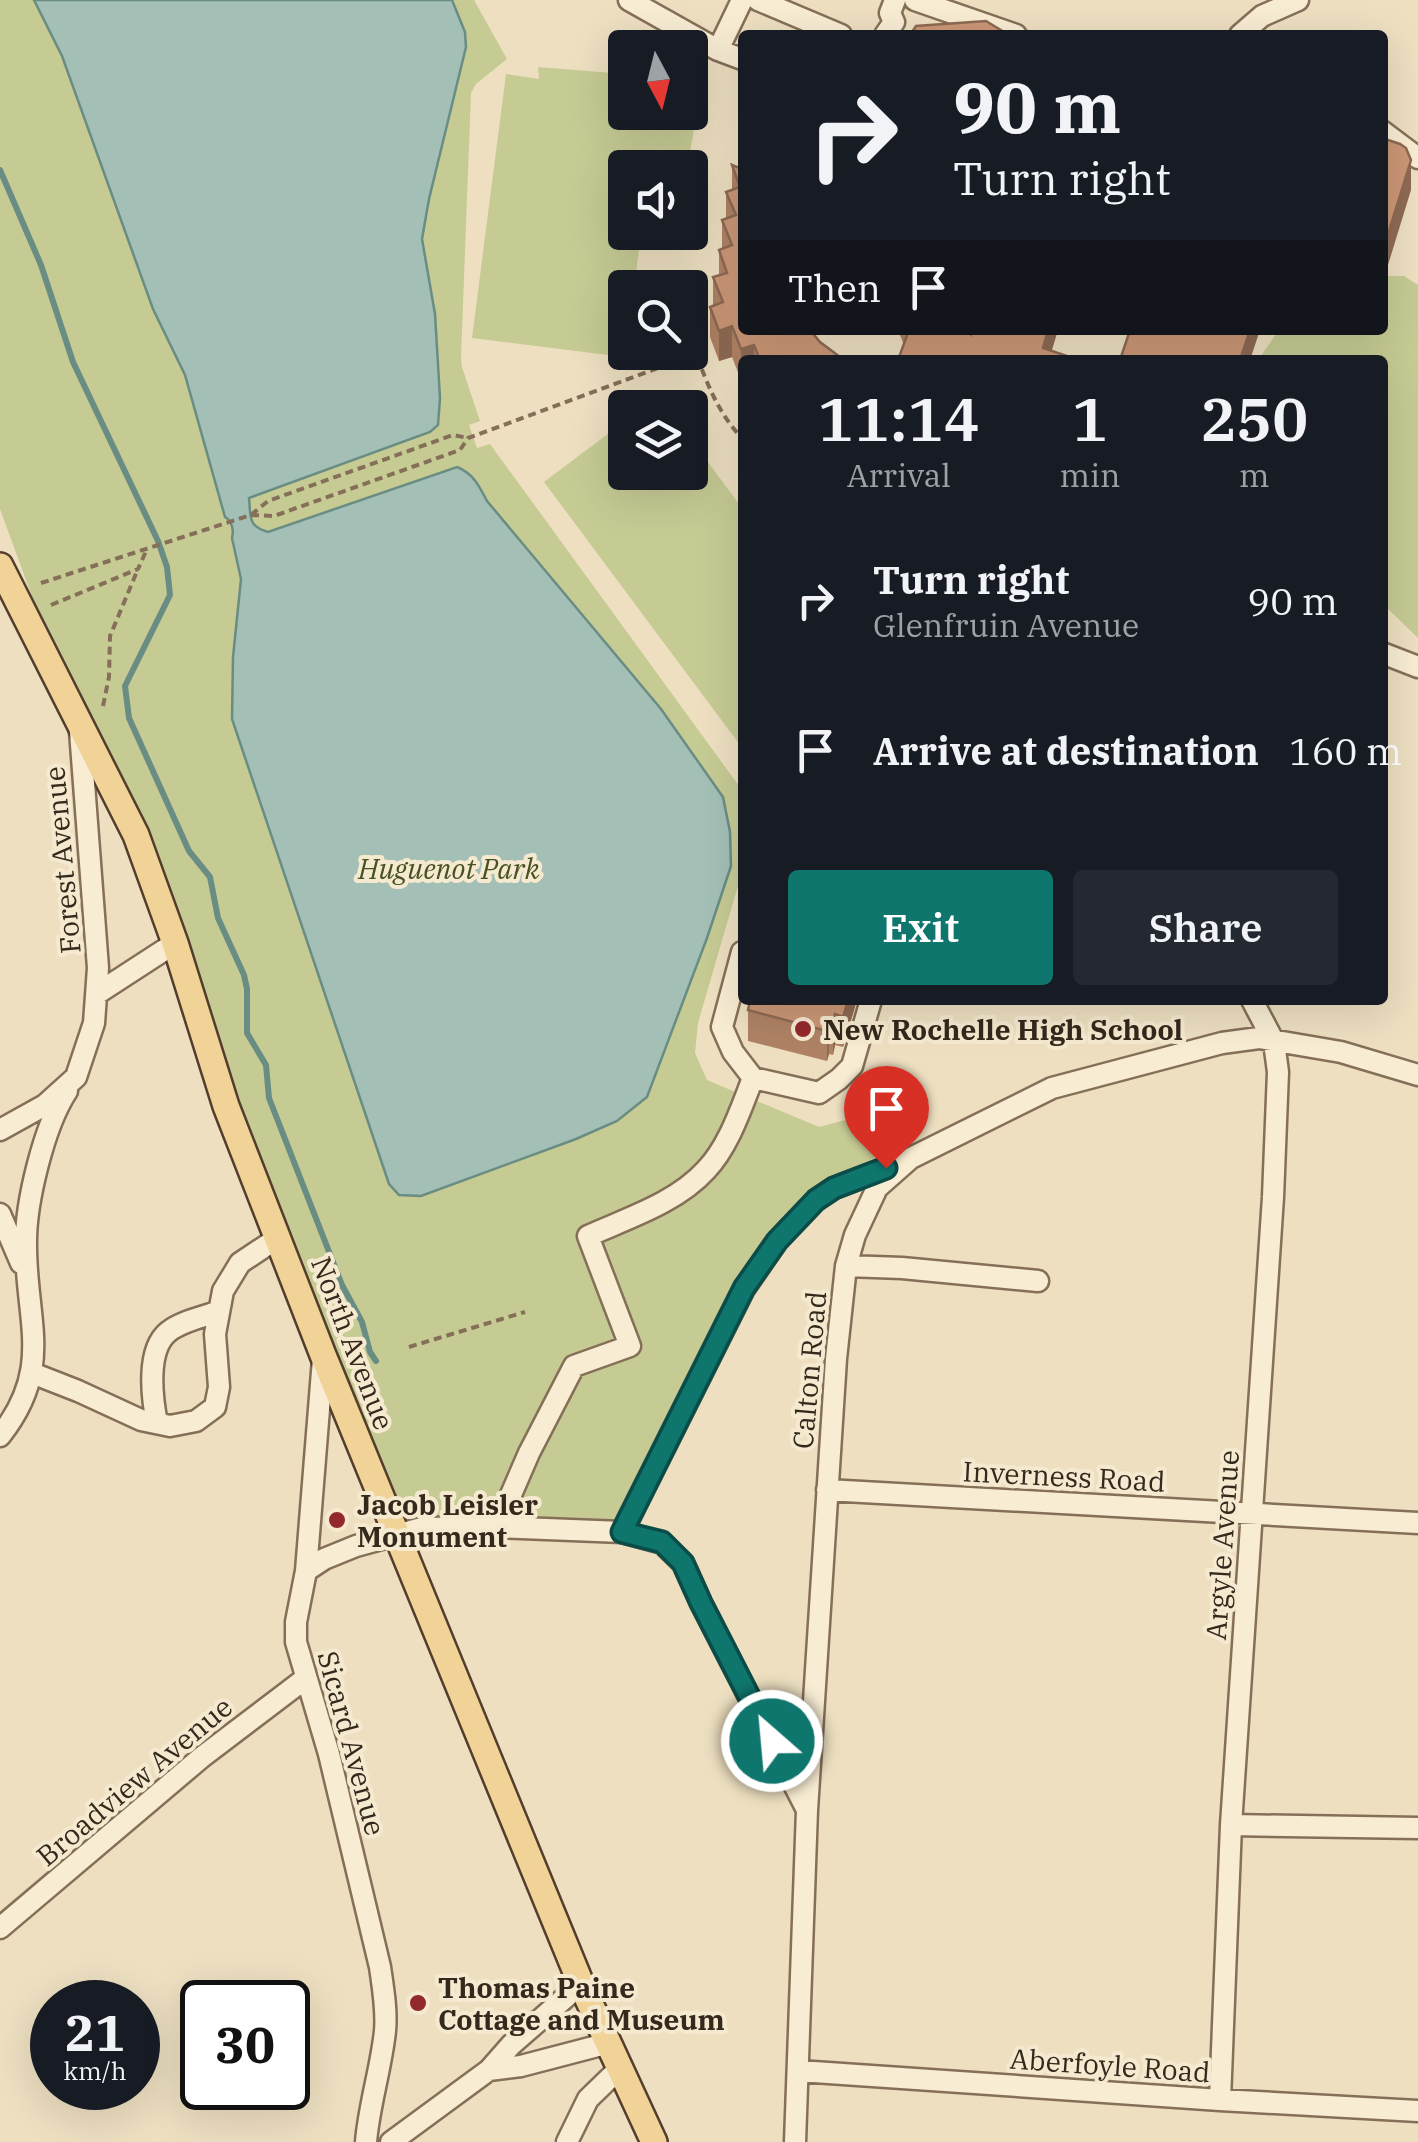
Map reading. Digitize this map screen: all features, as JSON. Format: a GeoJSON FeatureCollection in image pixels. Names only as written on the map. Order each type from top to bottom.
{"type":"FeatureCollection","features":[{"type":"Feature","properties":{"kind":"main road","name":"North Avenue"},"geometry":{"type":"LineString","coordinates":[[0,566],[136,835],[226,1106],[323,1354],[580,1984],[654,2142]]}},
{"type":"Feature","properties":{"kind":"street"},"geometry":{"type":"LineString","coordinates":[[628,0],[738,58]]}},
{"type":"Feature","properties":{"kind":"street"},"geometry":{"type":"LineString","coordinates":[[718,50],[742,0]]}},
{"type":"Feature","properties":{"kind":"street"},"geometry":{"type":"LineString","coordinates":[[758,0],[829,30]]}},
{"type":"Feature","properties":{"kind":"street"},"geometry":{"type":"LineString","coordinates":[[915,0],[1002,30]]}},
{"type":"Feature","properties":{"kind":"street"},"geometry":{"type":"LineString","coordinates":[[1246,30],[1262,16],[1298,0]]}},
{"type":"Feature","properties":{"kind":"street"},"geometry":{"type":"LineString","coordinates":[[875,30],[882,16],[893,7]]}},
{"type":"Feature","properties":{"kind":"street"},"geometry":{"type":"LineString","coordinates":[[1388,136],[1418,158]]}},
{"type":"Feature","properties":{"kind":"street"},"geometry":{"type":"LineString","coordinates":[[1388,655],[1418,667]]}},
{"type":"Feature","properties":{"kind":"street","name":"Forest Avenue"},"geometry":{"type":"LineString","coordinates":[[32,1373],[27,1216],[44,1146],[63,1097],[76,1077],[94,1023],[98,993],[79,723]]}},
{"type":"Feature","properties":{"kind":"street","name":"Forest Avenue"},"geometry":{"type":"LineString","coordinates":[[98,993],[175,943]]}},
{"type":"Feature","properties":{"kind":"street"},"geometry":{"type":"LineString","coordinates":[[738,967],[722,1027],[732,1052],[753,1078],[819,1093],[852,1066],[869,1005]]}},
{"type":"Feature","properties":{"kind":"street","name":"Argyle Avenue"},"geometry":{"type":"LineString","coordinates":[[1220,2100],[1231,1825],[1278,1072],[1274,1042],[1255,1005]]}},
{"type":"Feature","properties":{"kind":"street","name":"Calton Road"},"geometry":{"type":"LineString","coordinates":[[795,2142],[807,1810],[836,1359],[846,1266],[855,1235],[878,1188],[911,1158],[1052,1088],[1222,1043],[1260,1038],[1341,1052],[1418,1075]]}},
{"type":"Feature","properties":{"kind":"street"},"geometry":{"type":"LineString","coordinates":[[0,1130],[45,1105],[76,1077]]}},
{"type":"Feature","properties":{"kind":"street"},"geometry":{"type":"LineString","coordinates":[[496,1527],[574,1366],[630,1346],[588,1236],[669,1200],[706,1170],[734,1126],[753,1078]]}},
{"type":"Feature","properties":{"kind":"street"},"geometry":{"type":"LineString","coordinates":[[622,1532],[744,1288],[777,1241],[816,1200],[834,1188],[911,1158]]}},
{"type":"Feature","properties":{"kind":"street"},"geometry":{"type":"LineString","coordinates":[[0,1214],[28,1279]]}},
{"type":"Feature","properties":{"kind":"street"},"geometry":{"type":"LineString","coordinates":[[0,1436],[24,1398],[32,1373],[141,1420],[170,1426],[196,1422],[215,1407],[219,1387],[215,1334],[223,1291],[240,1263],[279,1236]]}},
{"type":"Feature","properties":{"kind":"street"},"geometry":{"type":"LineString","coordinates":[[846,1266],[1038,1281]]}},
{"type":"Feature","properties":{"kind":"street"},"geometry":{"type":"LineString","coordinates":[[157,1423],[153,1402],[156,1345],[170,1330],[220,1311]]}},
{"type":"Feature","properties":{"kind":"street","name":"Sicard Avenue"},"geometry":{"type":"LineString","coordinates":[[323,1354],[306,1571],[296,1642],[329,1754],[385,2000],[385,2030],[366,2142]]}},
{"type":"Feature","properties":{"kind":"street","name":"Inverness Road"},"geometry":{"type":"LineString","coordinates":[[827,1490],[1418,1523]]}},
{"type":"Feature","properties":{"kind":"street"},"geometry":{"type":"LineString","coordinates":[[306,1571],[356,1546],[422,1528],[622,1532],[662,1542],[683,1563],[807,1810]]}},
{"type":"Feature","properties":{"kind":"street","name":"Broadview Avenue"},"geometry":{"type":"LineString","coordinates":[[0,1928],[202,1758],[306,1678]]}},
{"type":"Feature","properties":{"kind":"street"},"geometry":{"type":"LineString","coordinates":[[1231,1825],[1418,1828]]}},
{"type":"Feature","properties":{"kind":"street"},"geometry":{"type":"LineString","coordinates":[[391,2142],[488,2070],[580,1984]]}},
{"type":"Feature","properties":{"kind":"street"},"geometry":{"type":"LineString","coordinates":[[488,2070],[521,2066],[609,2043]]}},
{"type":"Feature","properties":{"kind":"street"},"geometry":{"type":"LineString","coordinates":[[567,2142],[588,2099],[620,2068]]}},
{"type":"Feature","properties":{"kind":"street","name":"Aberfoyle Road"},"geometry":{"type":"LineString","coordinates":[[800,2071],[1418,2111]]}},
{"type":"Feature","properties":{"kind":"path"},"geometry":{"type":"LineString","coordinates":[[251,515],[268,501],[453,435],[468,438],[696,354],[718,408],[738,434]]}},
{"type":"Feature","properties":{"kind":"path"},"geometry":{"type":"LineString","coordinates":[[41,583],[251,515],[274,516],[460,450],[468,438]]}},
{"type":"Feature","properties":{"kind":"path"},"geometry":{"type":"LineString","coordinates":[[103,706],[109,677],[110,636],[147,549]]}},
{"type":"Feature","properties":{"kind":"path"},"geometry":{"type":"LineString","coordinates":[[50,605],[138,569]]}},
{"type":"Feature","properties":{"kind":"path"},"geometry":{"type":"LineString","coordinates":[[409,1347],[525,1312]]}},
{"type":"Feature","properties":{"kind":"green space","name":"Huguenot Park"},"geometry":{"type":"Polygon","coordinates":[[[0,0],[474,0],[507,59],[476,84],[471,93],[461,357],[480,421],[469,425],[477,448],[490,444],[738,785],[738,886],[698,1023],[695,1053],[707,1080],[819,1127],[845,1120],[866,1137],[867,1147],[883,1153],[831,1182],[753,1260],[618,1524],[402,1519],[238,1096],[34,602],[0,509],[0,0]]]}},
{"type":"Feature","properties":{"kind":"green space"},"geometry":{"type":"Polygon","coordinates":[[[538,67],[608,73],[608,130],[694,130],[690,150],[608,150],[608,250],[639,250],[636,270],[608,270],[608,355],[472,338],[506,74],[539,79],[538,67]]]}},
{"type":"Feature","properties":{"kind":"green space"},"geometry":{"type":"Polygon","coordinates":[[[1388,276],[1404,276],[1418,285],[1418,638],[1388,609],[1388,355],[1262,355],[1276,335],[1388,335],[1388,276]]]}},
{"type":"Feature","properties":{"kind":"green space"},"geometry":{"type":"Polygon","coordinates":[[[608,434],[608,490],[708,490],[708,462],[738,503],[738,742],[544,482],[608,434]]]}},
{"type":"Feature","properties":{"kind":"water"},"geometry":{"type":"Polygon","coordinates":[[[34,0],[452,0],[465,32],[466,47],[422,239],[435,314],[438,425],[430,432],[249,498],[250,515],[256,527],[268,532],[457,467],[463,470],[661,709],[723,797],[731,866],[647,1097],[617,1121],[421,1196],[399,1195],[389,1184],[232,719],[241,579],[232,526],[225,517],[185,375],[153,309],[62,56],[34,0]]]}},
{"type":"Feature","properties":{"kind":"building"},"geometry":{"type":"Polygon","coordinates":[[[986,21],[1001,30],[913,30],[916,26],[986,21]]]}},
{"type":"Feature","properties":{"kind":"building"},"geometry":{"type":"Polygon","coordinates":[[[1388,140],[1406,148],[1411,160],[1388,234],[1388,140]]]}},
{"type":"Feature","properties":{"kind":"building"},"geometry":{"type":"Polygon","coordinates":[[[738,188],[738,335],[814,335],[837,355],[758,355],[754,345],[741,349],[732,326],[719,331],[710,307],[723,302],[713,277],[727,273],[719,250],[732,245],[722,220],[736,215],[726,192],[738,188]]]}},
{"type":"Feature","properties":{"kind":"building"},"geometry":{"type":"Polygon","coordinates":[[[907,335],[1047,335],[1043,348],[1064,355],[900,355],[907,335]]]}},
{"type":"Feature","properties":{"kind":"building"},"geometry":{"type":"Polygon","coordinates":[[[1128,335],[1248,335],[1242,355],[1122,355],[1128,335]]]}},
{"type":"Feature","properties":{"kind":"building"},"geometry":{"type":"Polygon","coordinates":[[[749,1005],[847,1005],[843,1017],[835,1014],[827,1031],[748,1010],[749,1005]]]}},
{"type":"Feature","properties":{"kind":"waterway"},"geometry":{"type":"LineString","coordinates":[[0,170],[41,265],[73,362],[167,567],[170,595],[125,686],[129,718],[189,851],[210,877],[218,918],[244,975],[247,1033],[266,1065],[269,1098],[376,1361]]}},
{"type":"Feature","properties":{"kind":"place","name":"New Rochelle High School"},"geometry":{"type":"Point","coordinates":[803,1029]}},
{"type":"Feature","properties":{"kind":"place","name":"Jacob Leisler Monument"},"geometry":{"type":"Point","coordinates":[337,1520]}},
{"type":"Feature","properties":{"kind":"place","name":"Thomas Paine Cottage and Museum"},"geometry":{"type":"Point","coordinates":[418,2003]}},
{"type":"Feature","properties":{"kind":"route"},"geometry":{"type":"LineString","coordinates":[[772,1741],[683,1563],[662,1542],[622,1532],[744,1288],[777,1241],[816,1200],[834,1188],[886,1168]]}}]}
